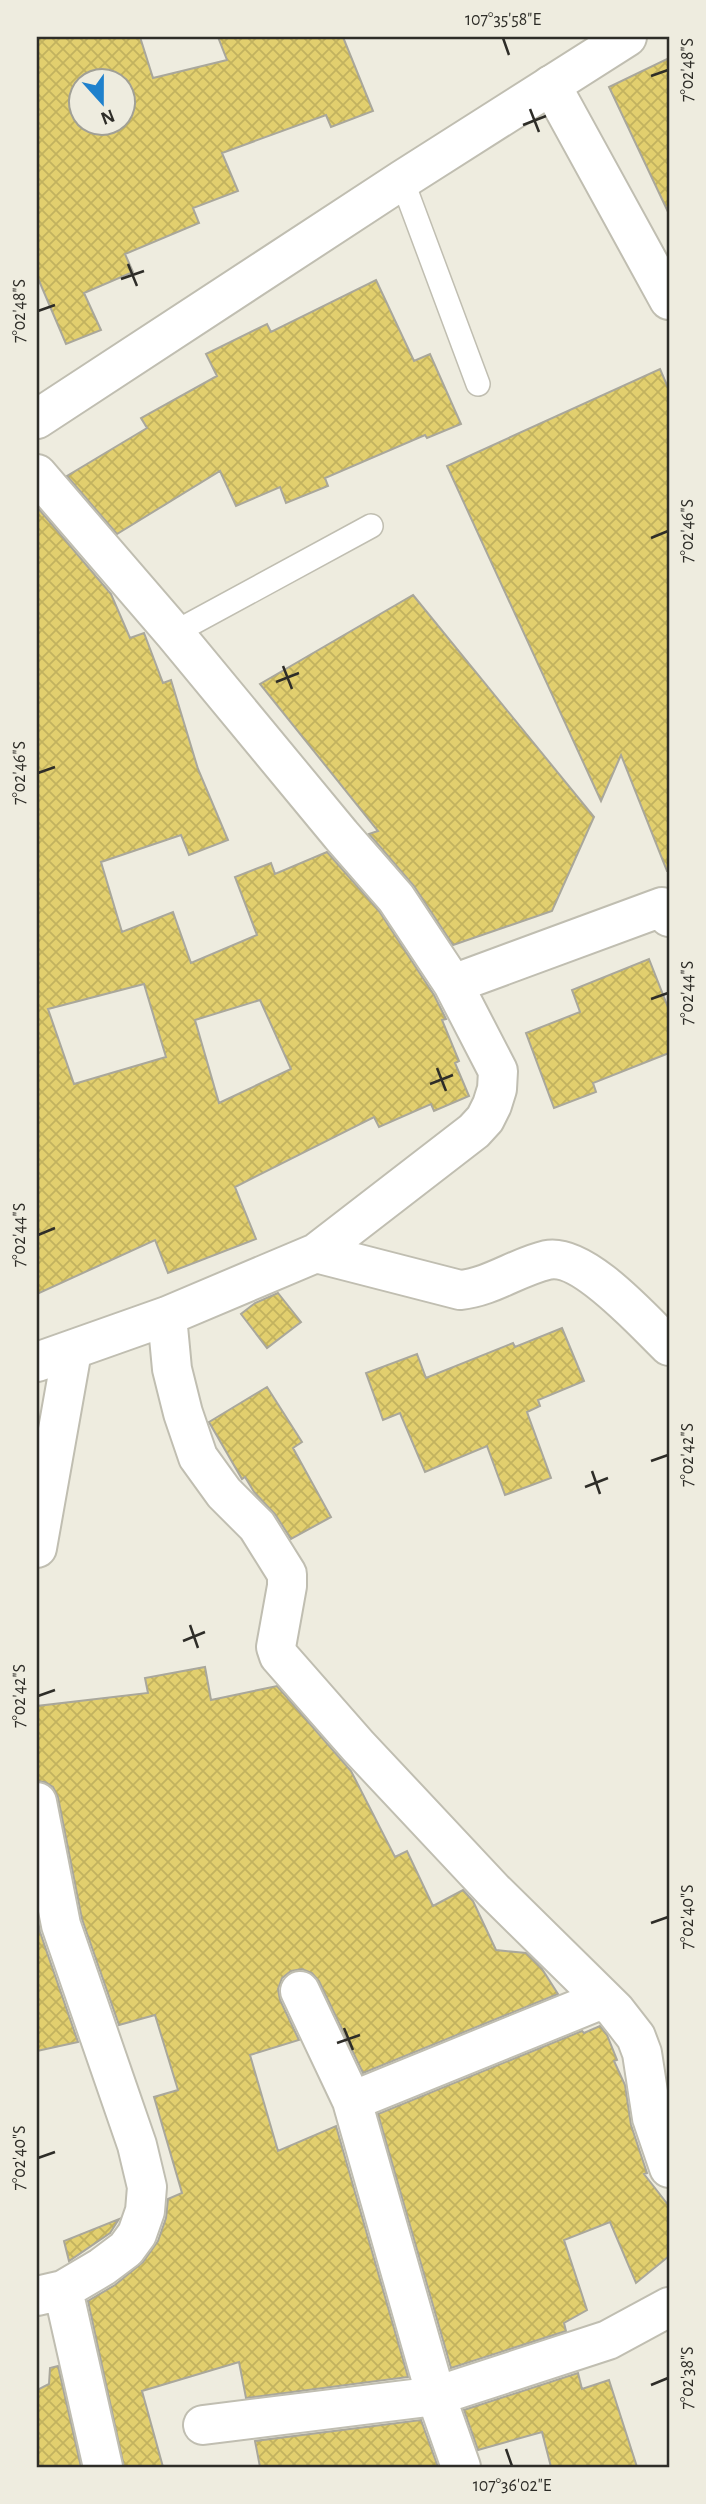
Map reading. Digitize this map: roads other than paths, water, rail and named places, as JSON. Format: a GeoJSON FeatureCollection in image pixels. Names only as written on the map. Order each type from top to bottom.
{"type":"FeatureCollection","features":[{"type":"Feature","properties":{"kind":"street"},"geometry":{"type":"LineString","coordinates":[[37,419],[402,180],[627,37]]}},
{"type":"Feature","properties":{"kind":"street"},"geometry":{"type":"LineString","coordinates":[[551,85],[669,300]]}},
{"type":"Feature","properties":{"kind":"street"},"geometry":{"type":"LineString","coordinates":[[37,474],[396,898],[453,984],[498,1071],[497,1089],[485,1119],[474,1131],[316,1253],[167,1316],[37,1362]]}},
{"type":"Feature","properties":{"kind":"street"},"geometry":{"type":"LineString","coordinates":[[453,984],[662,907],[669,917]]}},
{"type":"Feature","properties":{"kind":"street"},"geometry":{"type":"LineString","coordinates":[[316,1253],[460,1290],[478,1287],[546,1261],[559,1261],[596,1276],[669,1346]]}},
{"type":"Feature","properties":{"kind":"street"},"geometry":{"type":"LineString","coordinates":[[167,1316],[172,1369],[198,1457],[224,1493],[257,1526],[287,1574],[276,1647],[279,1656],[358,1746],[494,1891],[603,1999],[636,2037],[642,2053],[656,2069],[653,2118],[669,2168]]}},
{"type":"Feature","properties":{"kind":"street"},"geometry":{"type":"LineString","coordinates":[[37,1548],[72,1351]]}},
{"type":"Feature","properties":{"kind":"street"},"geometry":{"type":"LineString","coordinates":[[37,1802],[61,1925],[137,2145],[147,2188],[145,2211],[137,2234],[126,2249],[102,2267],[50,2293],[103,2467]]}},
{"type":"Feature","properties":{"kind":"street"},"geometry":{"type":"LineString","coordinates":[[300,1991],[352,2101],[436,2396],[461,2467]]}},
{"type":"Feature","properties":{"kind":"street"},"geometry":{"type":"LineString","coordinates":[[352,2101],[603,1999]]}},
{"type":"Feature","properties":{"kind":"street"},"geometry":{"type":"LineString","coordinates":[[202,2426],[436,2396],[608,2340],[669,2307]]}},
{"type":"Feature","properties":{"kind":"lane"},"geometry":{"type":"LineString","coordinates":[[402,180],[478,384]]}},
{"type":"Feature","properties":{"kind":"lane"},"geometry":{"type":"LineString","coordinates":[[174,633],[371,526]]}}]}
